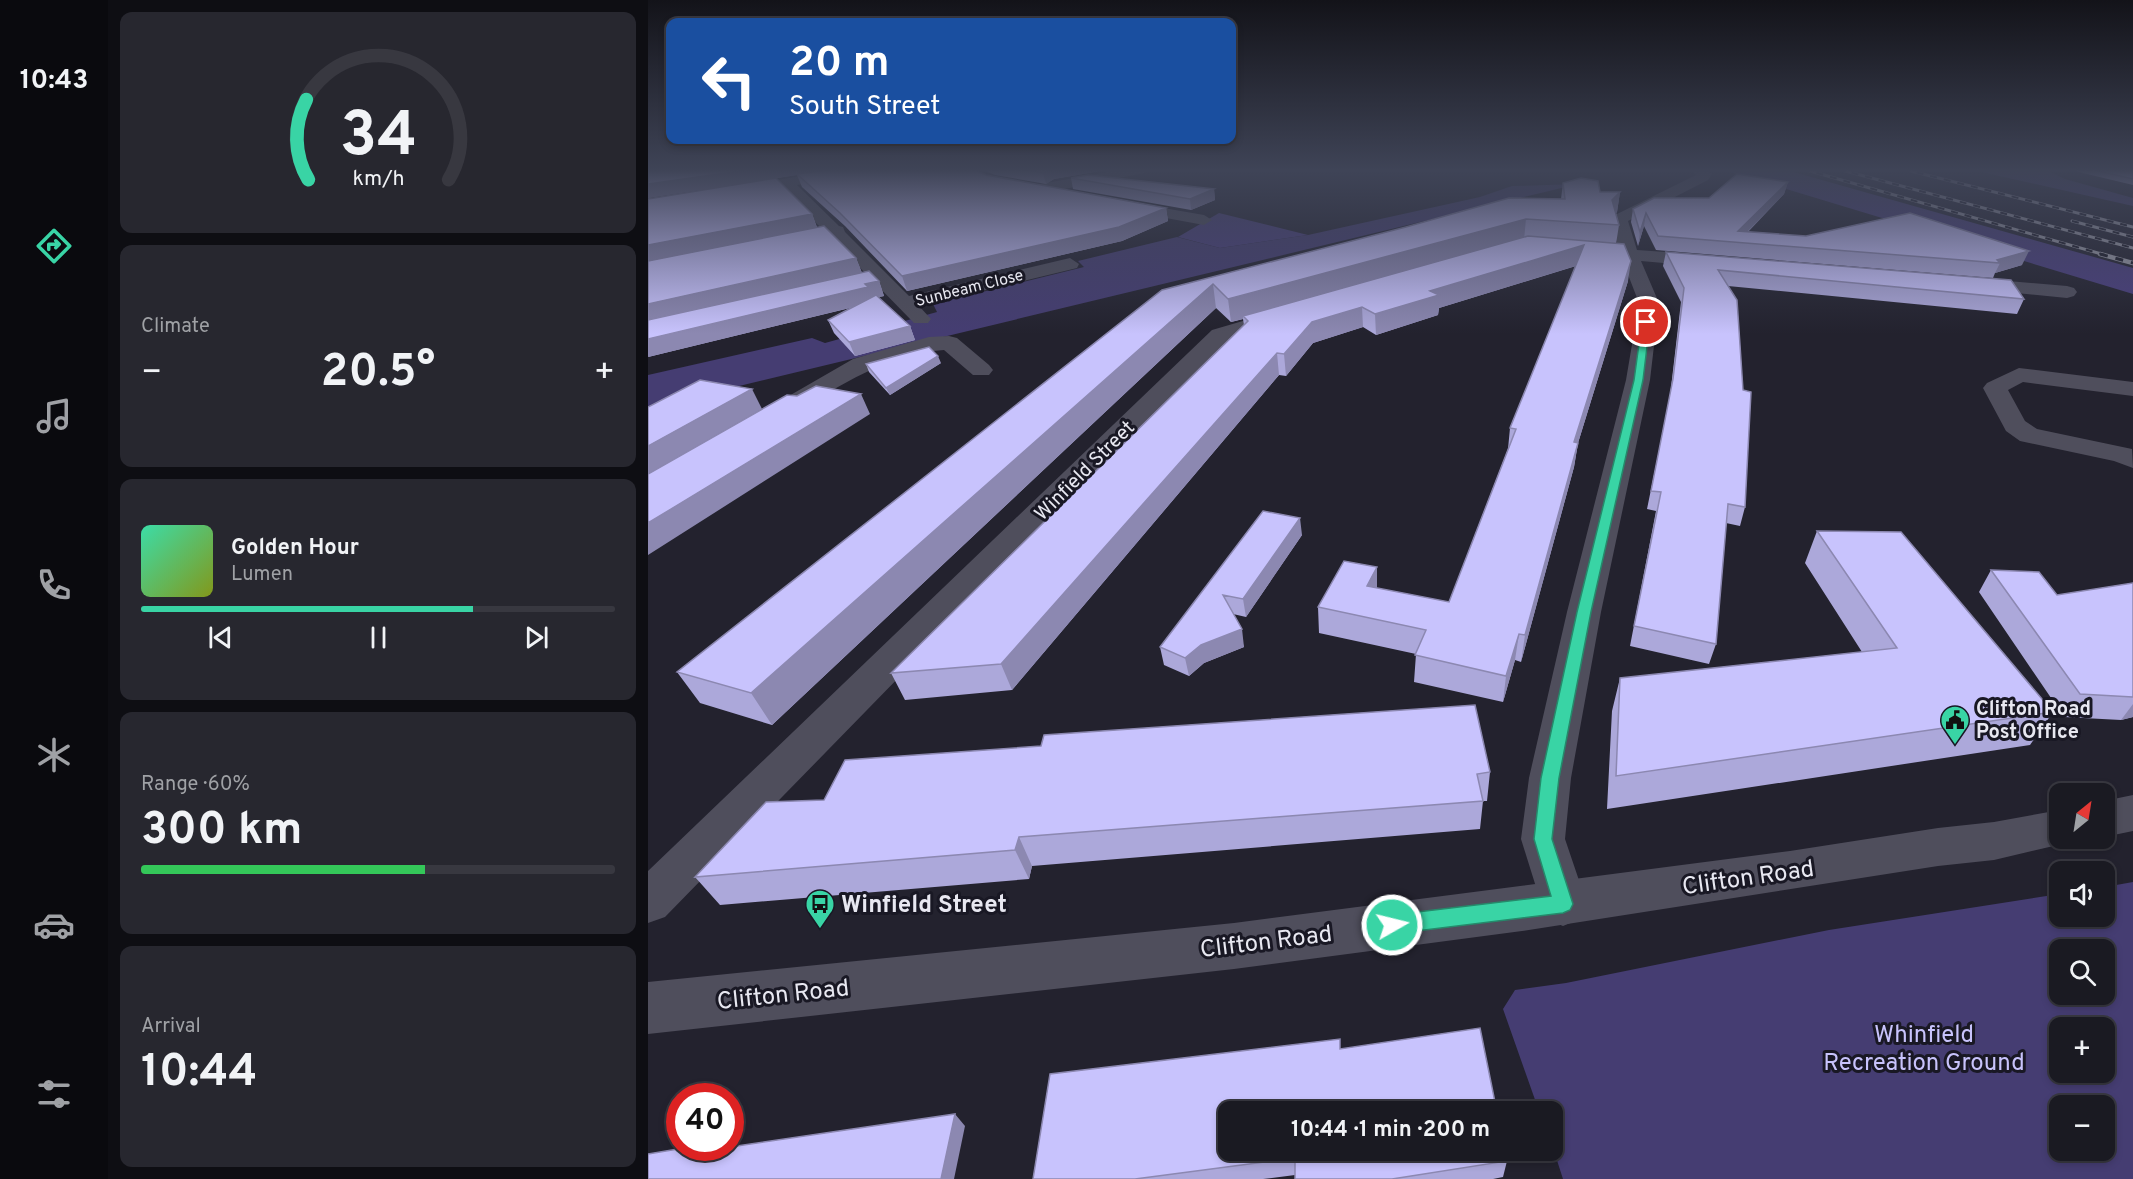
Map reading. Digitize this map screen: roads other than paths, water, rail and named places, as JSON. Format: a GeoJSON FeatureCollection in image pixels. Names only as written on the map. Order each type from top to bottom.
{"type":"FeatureCollection","features":[{"type":"Feature","properties":{"kind":"street"},"geometry":{"type":"LineString","coordinates":[[830,224],[878,277],[921,319]]}},
{"type":"Feature","properties":{"kind":"street"},"geometry":{"type":"LineString","coordinates":[[1563,904],[1543,839],[1550,778],[1584,612],[1638,380],[1649,303],[1629,254],[1620,224]]}},
{"type":"Feature","properties":{"kind":"street"},"geometry":{"type":"LineString","coordinates":[[770,244],[837,231]]}},
{"type":"Feature","properties":{"kind":"street"},"geometry":{"type":"LineString","coordinates":[[1560,249],[1732,263]]}},
{"type":"Feature","properties":{"kind":"street","name":"Sunbeam Close"},"geometry":{"type":"LineString","coordinates":[[905,303],[1024,266],[1070,264]]}},
{"type":"Feature","properties":{"kind":"street"},"geometry":{"type":"LineString","coordinates":[[855,283],[878,277]]}},
{"type":"Feature","properties":{"kind":"street"},"geometry":{"type":"LineString","coordinates":[[1956,282],[2067,292]]}},
{"type":"Feature","properties":{"kind":"street","name":"Winfield Street"},"geometry":{"type":"LineString","coordinates":[[648,902],[1221,335],[1312,307]]}},
{"type":"Feature","properties":{"kind":"street"},"geometry":{"type":"LineString","coordinates":[[760,423],[861,364],[929,344],[949,344],[981,370]]}},
{"type":"Feature","properties":{"kind":"street"},"geometry":{"type":"LineString","coordinates":[[2133,389],[2019,375],[1995,388],[2015,426],[2027,434],[2133,460]]}},
{"type":"Feature","properties":{"kind":"street"},"geometry":{"type":"LineString","coordinates":[[2115,817],[2133,813]]}},
{"type":"Feature","properties":{"kind":"street","name":"Clifton Road"},"geometry":{"type":"LineString","coordinates":[[648,1008],[1233,946],[1563,904],[1790,872],[1938,847],[1994,841],[2049,830]]}},
{"type":"Feature","properties":{"kind":"railway"},"geometry":{"type":"LineString","coordinates":[[1996,224],[2105,255]]}},
{"type":"Feature","properties":{"kind":"railway"},"geometry":{"type":"LineString","coordinates":[[2043,224],[2133,248]]}},
{"type":"Feature","properties":{"kind":"railway"},"geometry":{"type":"LineString","coordinates":[[2084,224],[2133,237]]}},
{"type":"Feature","properties":{"kind":"railway"},"geometry":{"type":"LineString","coordinates":[[2121,224],[2133,227]]}},
{"type":"Feature","properties":{"kind":"railway"},"geometry":{"type":"LineString","coordinates":[[2100,254],[2133,263]]}},
{"type":"Feature","properties":{"kind":"place","name":"Clifton Road Post Office"},"geometry":{"type":"Point","coordinates":[1955,746]}},
{"type":"Feature","properties":{"kind":"place","name":"Winfield Street"},"geometry":{"type":"Point","coordinates":[820,930]}},
{"type":"Feature","properties":{"kind":"park label","name":"Whinfield Recreation Ground"},"geometry":{"type":"Point","coordinates":[1924,1048]}}]}
